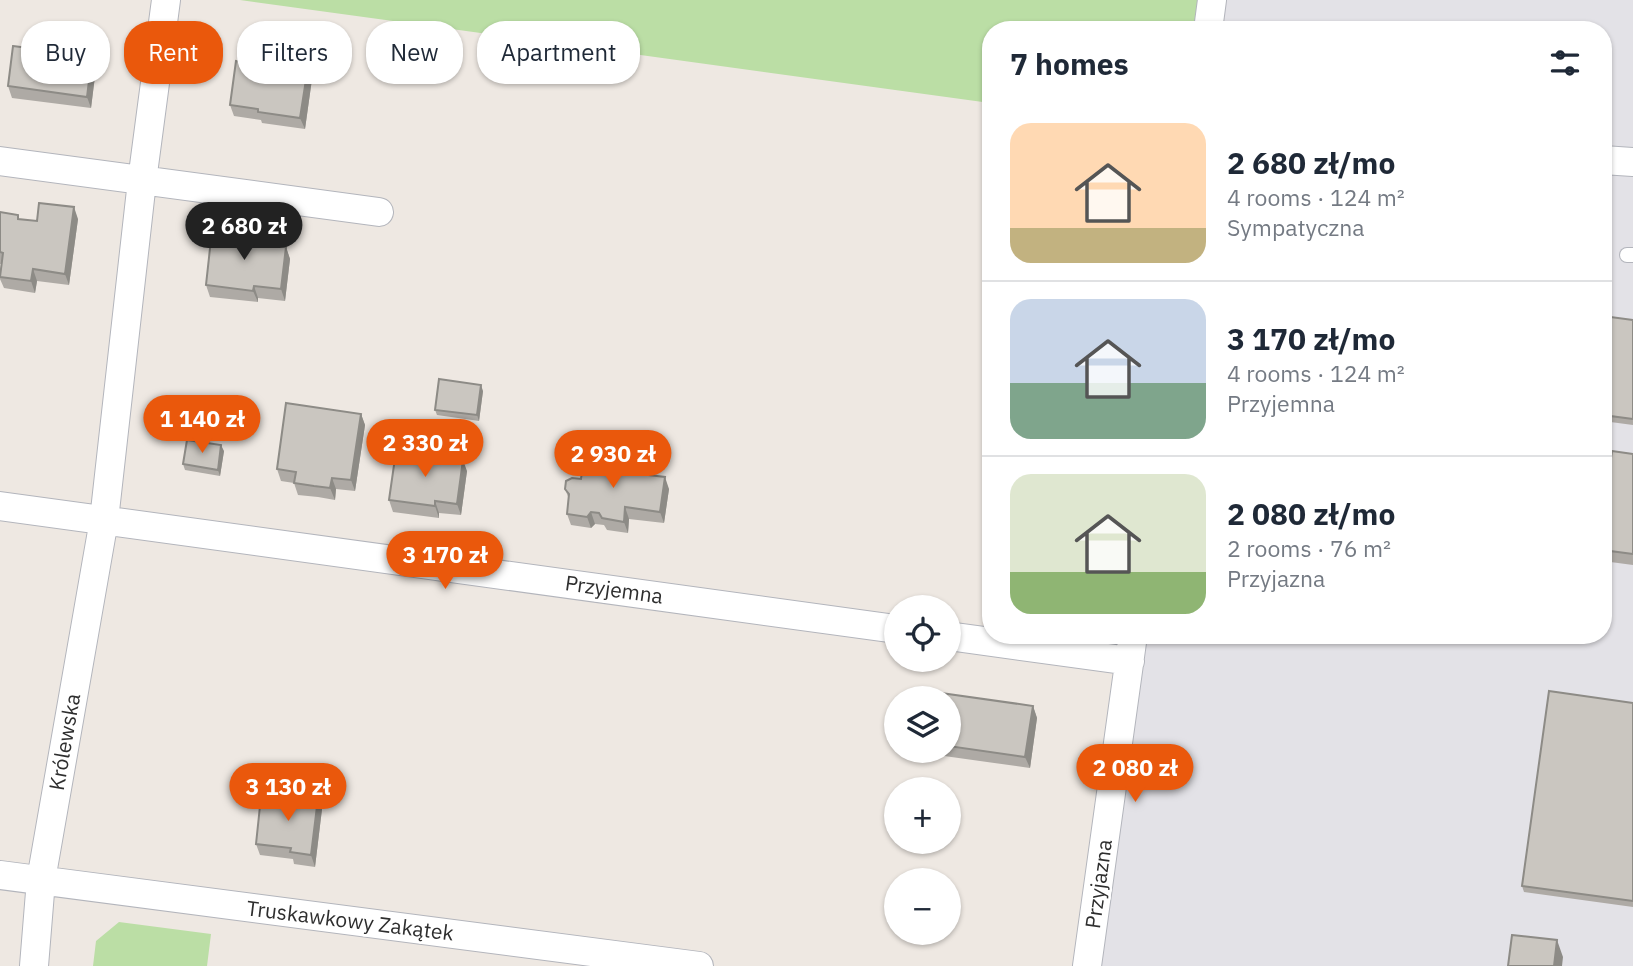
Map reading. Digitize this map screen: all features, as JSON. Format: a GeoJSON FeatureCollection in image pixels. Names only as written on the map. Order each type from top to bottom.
{"type":"FeatureCollection","features":[{"type":"Feature","properties":{"kind":"street","name":"Królewska"},"geometry":{"type":"LineString","coordinates":[[34,966],[41,880],[104,520],[142,181],[166,0]]}},
{"type":"Feature","properties":{"kind":"street"},"geometry":{"type":"LineString","coordinates":[[1209,21],[1212,0]]}},
{"type":"Feature","properties":{"kind":"street"},"geometry":{"type":"LineString","coordinates":[[0,161],[379,212]]}},
{"type":"Feature","properties":{"kind":"street"},"geometry":{"type":"LineString","coordinates":[[1612,161],[1633,162]]}},
{"type":"Feature","properties":{"kind":"street","name":"Przyjemna"},"geometry":{"type":"LineString","coordinates":[[0,506],[884,627]]}},
{"type":"Feature","properties":{"kind":"street"},"geometry":{"type":"LineString","coordinates":[[961,637],[982,638]]}},
{"type":"Feature","properties":{"kind":"street"},"geometry":{"type":"LineString","coordinates":[[1071,644],[1132,648]]}},
{"type":"Feature","properties":{"kind":"street","name":"Przyjazna"},"geometry":{"type":"LineString","coordinates":[[1087,966],[1132,648]]}},
{"type":"Feature","properties":{"kind":"street","name":"Truskawkowy Zakątek"},"geometry":{"type":"LineString","coordinates":[[0,875],[699,966]]}},
{"type":"Feature","properties":{"kind":"shaded area"},"geometry":{"type":"Polygon","coordinates":[[[1215,0],[1633,0],[1633,966],[1090,966],[1132,644],[1612,644],[1612,21],[1212,21],[1215,0]]]}},
{"type":"Feature","properties":{"kind":"green space"},"geometry":{"type":"Polygon","coordinates":[[[240,0],[1212,0],[1209,21],[982,21],[982,102],[640,55],[640,21],[477,21],[477,33],[463,31],[463,21],[393,21],[240,0]]]}},
{"type":"Feature","properties":{"kind":"green space"},"geometry":{"type":"Polygon","coordinates":[[[119,922],[211,934],[207,966],[93,966],[96,941],[119,922]]]}},
{"type":"Feature","properties":{"kind":"building"},"geometry":{"type":"Polygon","coordinates":[[[13,46],[21,47],[21,84],[89,84],[87,97],[8,86],[13,46]]]}},
{"type":"Feature","properties":{"kind":"building"},"geometry":{"type":"Polygon","coordinates":[[[236,61],[237,84],[305,84],[300,118],[230,105],[236,61]]]}},
{"type":"Feature","properties":{"kind":"building"},"geometry":{"type":"Polygon","coordinates":[[[39,203],[74,207],[65,274],[33,269],[31,281],[0,277],[3,253],[0,252],[0,212],[18,215],[18,219],[37,221],[39,203]]]}},
{"type":"Feature","properties":{"kind":"building"},"geometry":{"type":"Polygon","coordinates":[[[212,230],[262,236],[261,245],[286,247],[281,289],[254,286],[253,291],[206,285],[212,230]]]}},
{"type":"Feature","properties":{"kind":"building"},"geometry":{"type":"Polygon","coordinates":[[[1612,317],[1633,320],[1633,419],[1612,416],[1612,317]]]}},
{"type":"Feature","properties":{"kind":"building"},"geometry":{"type":"Polygon","coordinates":[[[439,379],[481,385],[477,415],[435,410],[439,379]]]}},
{"type":"Feature","properties":{"kind":"building"},"geometry":{"type":"Polygon","coordinates":[[[286,403],[361,414],[351,480],[332,478],[330,488],[314,486],[294,483],[296,472],[277,469],[286,403]]]}},
{"type":"Feature","properties":{"kind":"building"},"geometry":{"type":"Polygon","coordinates":[[[187,440],[221,445],[218,470],[183,464],[187,440]]]}},
{"type":"Feature","properties":{"kind":"building"},"geometry":{"type":"Polygon","coordinates":[[[396,451],[463,460],[457,504],[435,501],[435,506],[389,500],[396,451]]]}},
{"type":"Feature","properties":{"kind":"building"},"geometry":{"type":"Polygon","coordinates":[[[1612,451],[1633,454],[1633,554],[1612,551],[1612,451]]]}},
{"type":"Feature","properties":{"kind":"building"},"geometry":{"type":"Polygon","coordinates":[[[584,457],[632,463],[630,473],[665,477],[660,512],[625,507],[624,522],[602,518],[599,513],[591,512],[587,517],[567,514],[569,494],[565,489],[566,481],[572,478],[581,479],[584,457]]]}},
{"type":"Feature","properties":{"kind":"building"},"geometry":{"type":"Polygon","coordinates":[[[1549,691],[1633,703],[1633,901],[1522,886],[1549,691]]]}},
{"type":"Feature","properties":{"kind":"building"},"geometry":{"type":"Polygon","coordinates":[[[961,696],[1033,706],[1025,757],[961,748],[961,696]]]}},
{"type":"Feature","properties":{"kind":"building"},"geometry":{"type":"Polygon","coordinates":[[[270,792],[318,798],[311,855],[290,852],[291,848],[256,844],[260,806],[268,807],[270,792]]]}},
{"type":"Feature","properties":{"kind":"building"},"geometry":{"type":"Polygon","coordinates":[[[1512,935],[1557,940],[1554,966],[1508,966],[1512,935]]]}}]}
